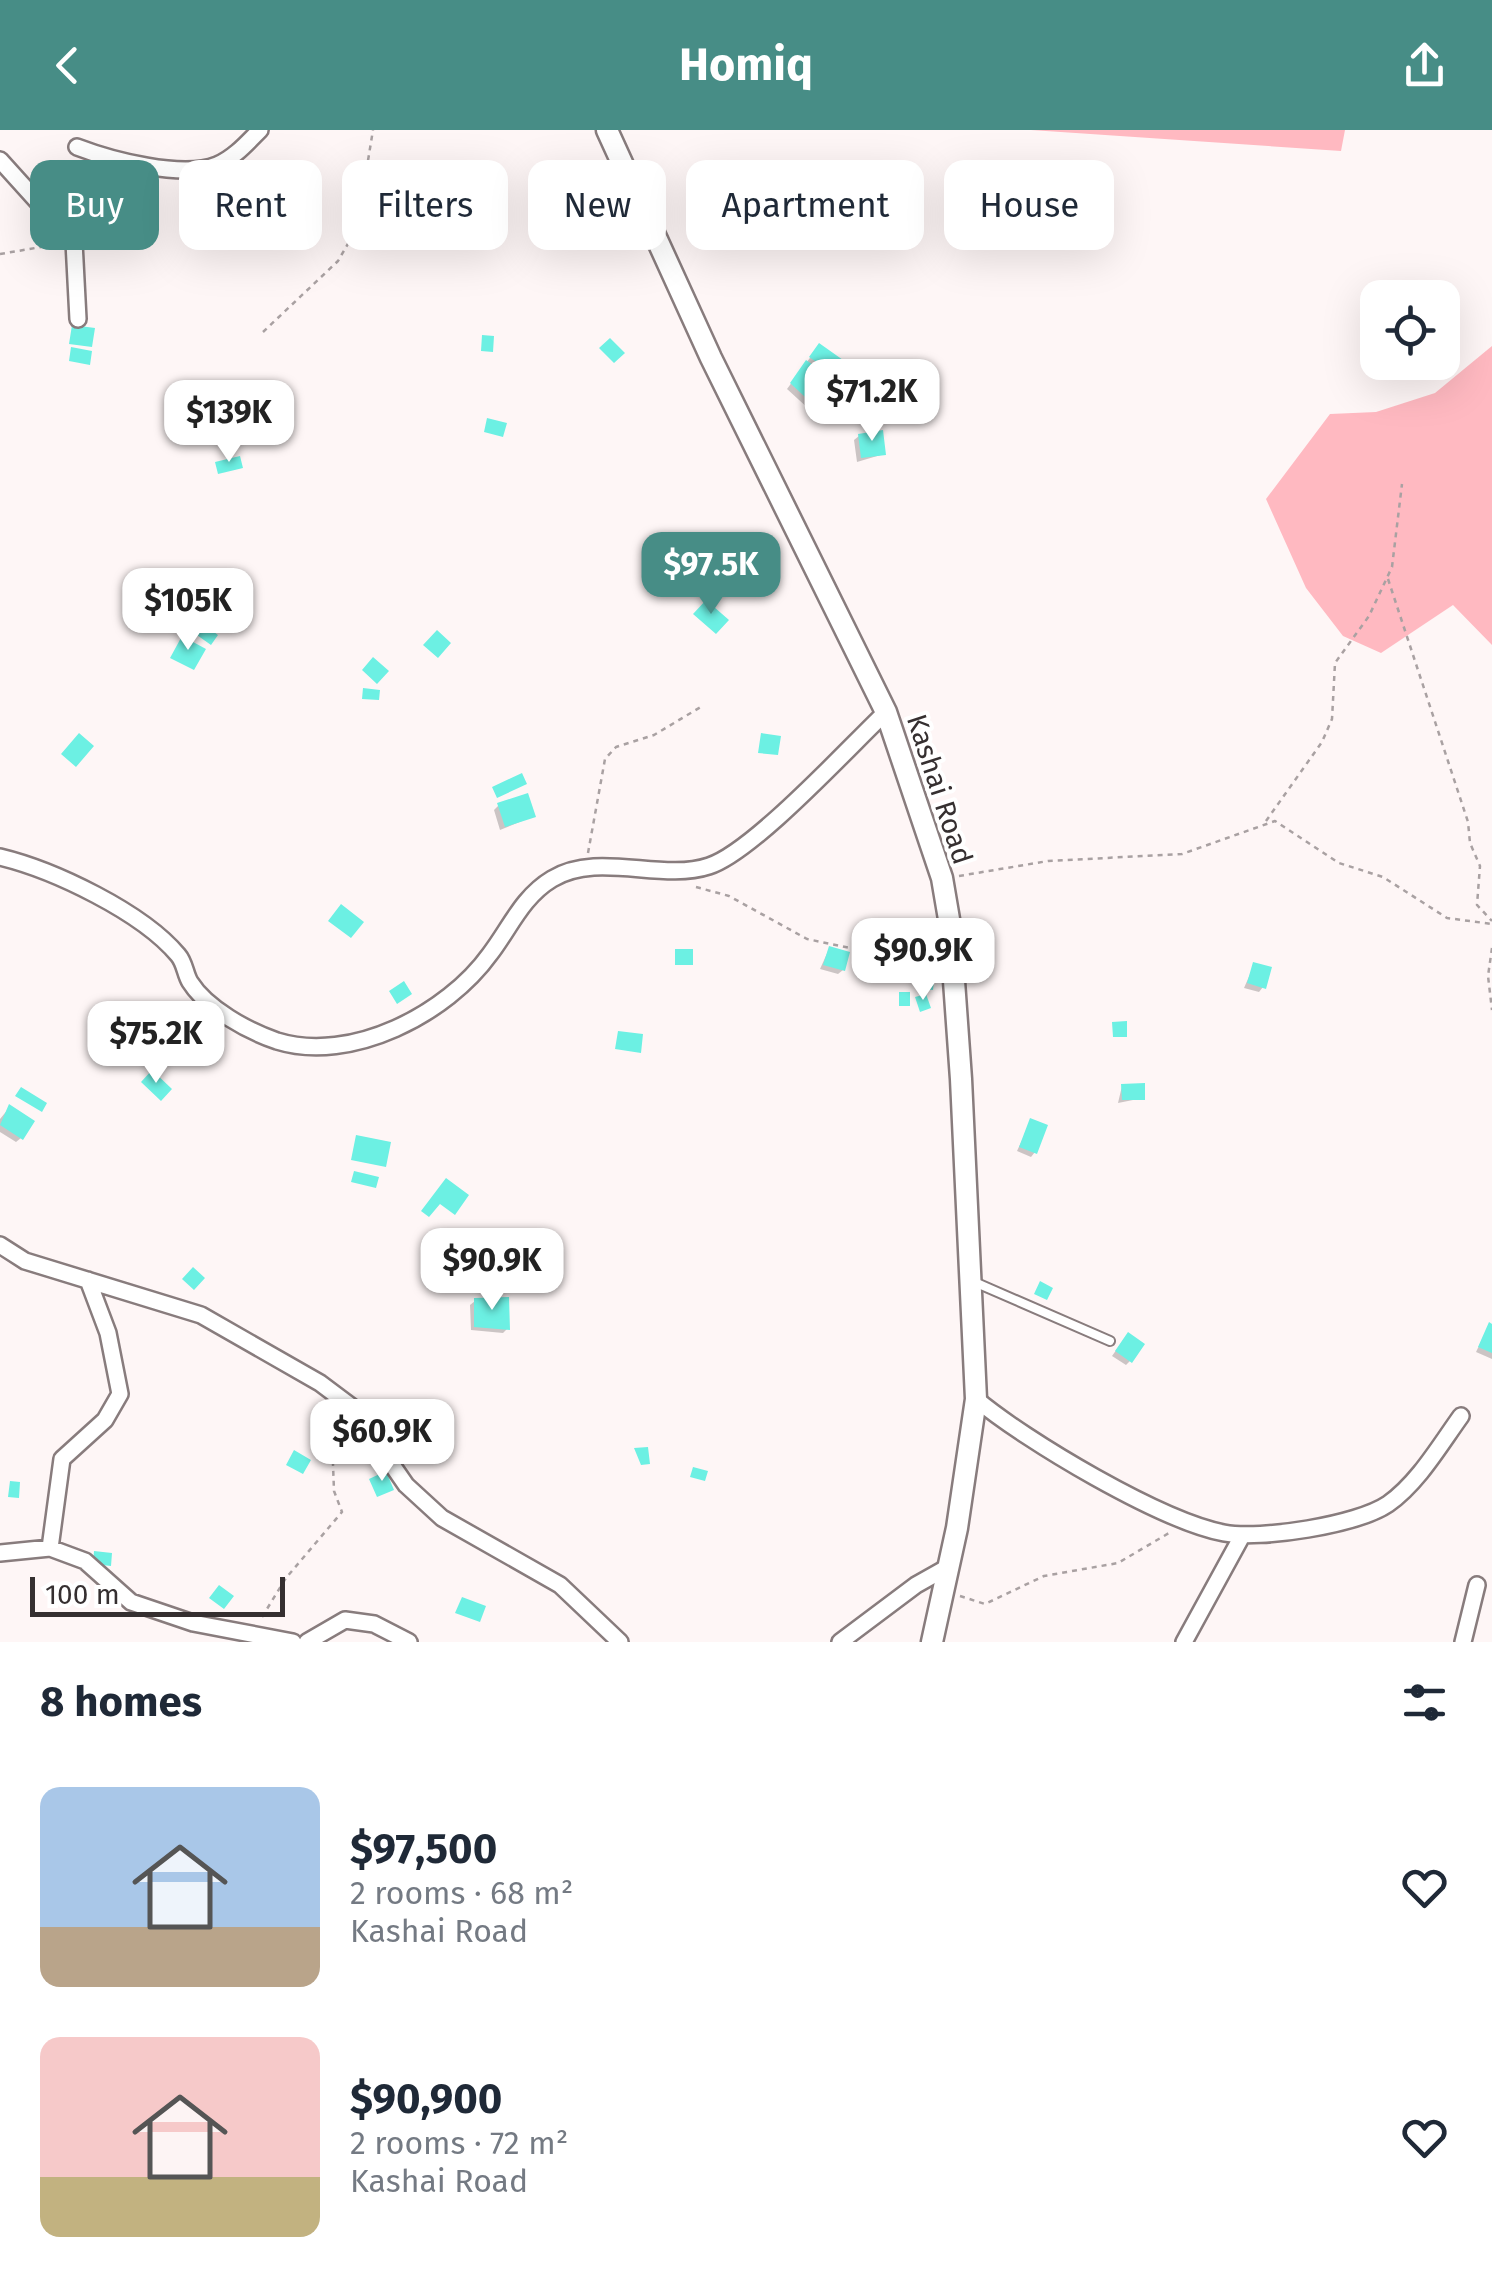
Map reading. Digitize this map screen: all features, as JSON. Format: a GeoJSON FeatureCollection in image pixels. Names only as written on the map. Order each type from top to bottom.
{"type":"FeatureCollection","features":[{"type":"Feature","properties":{"kind":"street"},"geometry":{"type":"LineString","coordinates":[[77,147],[150,167],[198,169],[236,154],[260,130]]}},
{"type":"Feature","properties":{"kind":"street","name":"Kashai Road"},"geometry":{"type":"LineString","coordinates":[[607,130],[711,358],[886,712],[942,878],[953,956],[976,1399],[932,1642]]}},
{"type":"Feature","properties":{"kind":"street"},"geometry":{"type":"LineString","coordinates":[[0,160],[30,193]]}},
{"type":"Feature","properties":{"kind":"street"},"geometry":{"type":"LineString","coordinates":[[74,250],[78,319]]}},
{"type":"Feature","properties":{"kind":"street"},"geometry":{"type":"LineString","coordinates":[[0,857],[128,914],[181,958],[189,980],[205,1001],[244,1025],[282,1042],[318,1046],[396,1031],[415,1022],[490,955],[534,892],[555,876],[586,870],[710,866],[741,846],[810,786],[886,712]]}},
{"type":"Feature","properties":{"kind":"street"},"geometry":{"type":"LineString","coordinates":[[0,1246],[25,1260],[200,1315],[320,1383],[352,1407],[406,1485],[442,1518],[560,1585],[620,1642]]}},
{"type":"Feature","properties":{"kind":"street"},"geometry":{"type":"LineString","coordinates":[[50,1548],[62,1459],[104,1420],[120,1394],[108,1333],[88,1280]]}},
{"type":"Feature","properties":{"kind":"street"},"geometry":{"type":"LineString","coordinates":[[976,1399],[1016,1432],[1129,1494],[1192,1521],[1242,1536],[1326,1524],[1388,1504],[1424,1467],[1461,1416]]}},
{"type":"Feature","properties":{"kind":"street"},"geometry":{"type":"LineString","coordinates":[[1184,1642],[1242,1536]]}},
{"type":"Feature","properties":{"kind":"street"},"geometry":{"type":"LineString","coordinates":[[0,1553],[50,1548],[85,1562],[131,1602],[194,1623],[293,1642]]}},
{"type":"Feature","properties":{"kind":"street"},"geometry":{"type":"LineString","coordinates":[[840,1642],[947,1573]]}},
{"type":"Feature","properties":{"kind":"street"},"geometry":{"type":"LineString","coordinates":[[1462,1642],[1477,1585]]}},
{"type":"Feature","properties":{"kind":"street"},"geometry":{"type":"LineString","coordinates":[[307,1642],[346,1620],[374,1624],[409,1642]]}},
{"type":"Feature","properties":{"kind":"lane"},"geometry":{"type":"LineString","coordinates":[[972,1282],[1110,1341]]}},
{"type":"Feature","properties":{"kind":"path"},"geometry":{"type":"LineString","coordinates":[[263,332],[338,260],[357,228],[368,140],[374,130]]}},
{"type":"Feature","properties":{"kind":"path"},"geometry":{"type":"LineString","coordinates":[[0,254],[30,249]]}},
{"type":"Feature","properties":{"kind":"path"},"geometry":{"type":"LineString","coordinates":[[1265,822],[1322,742],[1332,720],[1335,664],[1369,616],[1388,578],[1397,542],[1402,484]]}},
{"type":"Feature","properties":{"kind":"path"},"geometry":{"type":"LineString","coordinates":[[1388,578],[1479,860],[1477,905],[1492,922]]}},
{"type":"Feature","properties":{"kind":"path"},"geometry":{"type":"LineString","coordinates":[[586,870],[605,759],[616,747],[654,736],[704,705]]}},
{"type":"Feature","properties":{"kind":"path"},"geometry":{"type":"LineString","coordinates":[[942,878],[1048,860],[1198,851],[1265,822],[1283,824],[1340,863],[1383,876],[1447,918],[1492,922]]}},
{"type":"Feature","properties":{"kind":"path"},"geometry":{"type":"LineString","coordinates":[[682,883],[728,896],[807,939],[912,961],[953,956]]}},
{"type":"Feature","properties":{"kind":"path"},"geometry":{"type":"LineString","coordinates":[[1492,948],[1488,976],[1492,1010]]}},
{"type":"Feature","properties":{"kind":"path"},"geometry":{"type":"LineString","coordinates":[[255,1635],[286,1578],[342,1512],[334,1490],[333,1464],[352,1407]]}},
{"type":"Feature","properties":{"kind":"path"},"geometry":{"type":"LineString","coordinates":[[947,1573],[966,1601],[986,1604],[1044,1576],[1140,1554],[1192,1521]]}},
{"type":"Feature","properties":{"kind":"shaded area"},"geometry":{"type":"Polygon","coordinates":[[[1031,130],[1345,130],[1341,151],[1031,130]]]}},
{"type":"Feature","properties":{"kind":"shaded area"},"geometry":{"type":"Polygon","coordinates":[[[1492,346],[1492,645],[1453,605],[1381,653],[1343,636],[1306,588],[1266,499],[1330,414],[1376,412],[1435,393],[1451,380],[1460,380],[1460,372],[1492,346]]]}},
{"type":"Feature","properties":{"kind":"building"},"geometry":{"type":"Polygon","coordinates":[[[72,325],[95,328],[92,347],[69,344],[72,325]]]}},
{"type":"Feature","properties":{"kind":"building"},"geometry":{"type":"Polygon","coordinates":[[[482,335],[494,336],[493,352],[481,351],[482,335]]]}},
{"type":"Feature","properties":{"kind":"building"},"geometry":{"type":"Polygon","coordinates":[[[610,338],[625,353],[614,363],[599,348],[610,338]]]}},
{"type":"Feature","properties":{"kind":"building"},"geometry":{"type":"Polygon","coordinates":[[[819,343],[843,360],[834,374],[809,357],[819,343]]]}},
{"type":"Feature","properties":{"kind":"building"},"geometry":{"type":"Polygon","coordinates":[[[71,347],[92,351],[90,365],[69,361],[71,347]]]}},
{"type":"Feature","properties":{"kind":"building"},"geometry":{"type":"Polygon","coordinates":[[[806,360],[835,380],[816,407],[790,383],[806,360]]]}},
{"type":"Feature","properties":{"kind":"building"},"geometry":{"type":"Polygon","coordinates":[[[487,418],[507,423],[503,437],[484,432],[487,418]]]}},
{"type":"Feature","properties":{"kind":"building"},"geometry":{"type":"Polygon","coordinates":[[[883,430],[886,455],[861,458],[858,434],[883,430]]]}},
{"type":"Feature","properties":{"kind":"building"},"geometry":{"type":"Polygon","coordinates":[[[240,456],[243,468],[218,474],[215,462],[240,456]]]}},
{"type":"Feature","properties":{"kind":"building"},"geometry":{"type":"Polygon","coordinates":[[[706,600],[729,620],[716,634],[693,614],[706,600]]]}},
{"type":"Feature","properties":{"kind":"building"},"geometry":{"type":"Polygon","coordinates":[[[195,618],[218,635],[211,645],[187,628],[195,618]]]}},
{"type":"Feature","properties":{"kind":"building"},"geometry":{"type":"Polygon","coordinates":[[[437,630],[451,643],[438,658],[423,645],[437,630]]]}},
{"type":"Feature","properties":{"kind":"building"},"geometry":{"type":"Polygon","coordinates":[[[182,636],[206,649],[194,670],[170,658],[182,636]]]}},
{"type":"Feature","properties":{"kind":"building"},"geometry":{"type":"Polygon","coordinates":[[[373,657],[389,671],[377,684],[362,670],[373,657]]]}},
{"type":"Feature","properties":{"kind":"building"},"geometry":{"type":"Polygon","coordinates":[[[363,688],[380,690],[379,700],[362,699],[363,688]]]}},
{"type":"Feature","properties":{"kind":"building"},"geometry":{"type":"Polygon","coordinates":[[[79,733],[94,746],[76,767],[61,754],[79,733]]]}},
{"type":"Feature","properties":{"kind":"building"},"geometry":{"type":"Polygon","coordinates":[[[761,733],[781,736],[778,755],[758,753],[761,733]]]}},
{"type":"Feature","properties":{"kind":"building"},"geometry":{"type":"Polygon","coordinates":[[[522,773],[527,784],[497,798],[492,787],[522,773]]]}},
{"type":"Feature","properties":{"kind":"building"},"geometry":{"type":"Polygon","coordinates":[[[528,793],[536,817],[505,827],[497,803],[528,793]]]}},
{"type":"Feature","properties":{"kind":"building"},"geometry":{"type":"Polygon","coordinates":[[[341,904],[364,922],[351,938],[328,921],[341,904]]]}},
{"type":"Feature","properties":{"kind":"building"},"geometry":{"type":"Polygon","coordinates":[[[829,946],[850,952],[845,971],[823,965],[829,946]]]}},
{"type":"Feature","properties":{"kind":"building"},"geometry":{"type":"Polygon","coordinates":[[[675,949],[693,949],[693,965],[675,965],[675,949]]]}},
{"type":"Feature","properties":{"kind":"building"},"geometry":{"type":"Polygon","coordinates":[[[1253,962],[1272,967],[1266,989],[1247,983],[1253,962]]]}},
{"type":"Feature","properties":{"kind":"building"},"geometry":{"type":"Polygon","coordinates":[[[924,971],[935,972],[933,990],[922,989],[924,971]]]}},
{"type":"Feature","properties":{"kind":"building"},"geometry":{"type":"Polygon","coordinates":[[[404,981],[412,994],[397,1004],[389,991],[404,981]]]}},
{"type":"Feature","properties":{"kind":"building"},"geometry":{"type":"Polygon","coordinates":[[[899,992],[910,992],[910,1006],[899,1006],[899,992]]]}},
{"type":"Feature","properties":{"kind":"building"},"geometry":{"type":"Polygon","coordinates":[[[926,994],[931,1008],[920,1012],[915,997],[926,994]]]}},
{"type":"Feature","properties":{"kind":"building"},"geometry":{"type":"Polygon","coordinates":[[[1127,1021],[1127,1037],[1113,1037],[1112,1022],[1127,1021]]]}},
{"type":"Feature","properties":{"kind":"building"},"geometry":{"type":"Polygon","coordinates":[[[618,1031],[643,1034],[641,1053],[615,1049],[618,1031]]]}},
{"type":"Feature","properties":{"kind":"building"},"geometry":{"type":"Polygon","coordinates":[[[127,1037],[135,1054],[120,1060],[112,1043],[127,1037]]]}},
{"type":"Feature","properties":{"kind":"building"},"geometry":{"type":"Polygon","coordinates":[[[152,1070],[172,1089],[161,1101],[141,1082],[152,1070]]]}},
{"type":"Feature","properties":{"kind":"building"},"geometry":{"type":"Polygon","coordinates":[[[1145,1083],[1145,1100],[1122,1100],[1121,1084],[1145,1083]]]}},
{"type":"Feature","properties":{"kind":"building"},"geometry":{"type":"Polygon","coordinates":[[[21,1087],[47,1103],[42,1112],[15,1096],[21,1087]]]}},
{"type":"Feature","properties":{"kind":"building"},"geometry":{"type":"Polygon","coordinates":[[[9,1104],[35,1121],[23,1140],[0,1125],[9,1104]]]}},
{"type":"Feature","properties":{"kind":"building"},"geometry":{"type":"Polygon","coordinates":[[[1030,1118],[1048,1125],[1037,1154],[1019,1147],[1030,1118]]]}},
{"type":"Feature","properties":{"kind":"building"},"geometry":{"type":"Polygon","coordinates":[[[356,1135],[391,1142],[386,1167],[351,1160],[356,1135]]]}},
{"type":"Feature","properties":{"kind":"building"},"geometry":{"type":"Polygon","coordinates":[[[354,1171],[379,1177],[376,1188],[351,1182],[354,1171]]]}},
{"type":"Feature","properties":{"kind":"building"},"geometry":{"type":"Polygon","coordinates":[[[446,1178],[469,1195],[455,1215],[440,1204],[429,1217],[421,1211],[446,1178]]]}},
{"type":"Feature","properties":{"kind":"building"},"geometry":{"type":"Polygon","coordinates":[[[193,1267],[205,1278],[194,1290],[182,1279],[193,1267]]]}},
{"type":"Feature","properties":{"kind":"building"},"geometry":{"type":"Polygon","coordinates":[[[1040,1281],[1053,1288],[1047,1300],[1034,1294],[1040,1281]]]}},
{"type":"Feature","properties":{"kind":"building"},"geometry":{"type":"Polygon","coordinates":[[[509,1297],[510,1330],[474,1327],[474,1298],[509,1297]]]}},
{"type":"Feature","properties":{"kind":"building"},"geometry":{"type":"Polygon","coordinates":[[[1489,1322],[1492,1324],[1492,1353],[1478,1347],[1489,1322]]]}},
{"type":"Feature","properties":{"kind":"building"},"geometry":{"type":"Polygon","coordinates":[[[1128,1332],[1145,1344],[1132,1363],[1115,1351],[1128,1332]]]}},
{"type":"Feature","properties":{"kind":"building"},"geometry":{"type":"Polygon","coordinates":[[[648,1447],[650,1464],[641,1465],[634,1448],[648,1447]]]}},
{"type":"Feature","properties":{"kind":"building"},"geometry":{"type":"Polygon","coordinates":[[[294,1450],[311,1460],[303,1474],[286,1465],[294,1450]]]}},
{"type":"Feature","properties":{"kind":"building"},"geometry":{"type":"Polygon","coordinates":[[[693,1467],[708,1471],[705,1481],[690,1477],[693,1467]]]}},
{"type":"Feature","properties":{"kind":"building"},"geometry":{"type":"Polygon","coordinates":[[[386,1471],[394,1490],[377,1497],[369,1479],[386,1471]]]}},
{"type":"Feature","properties":{"kind":"building"},"geometry":{"type":"Polygon","coordinates":[[[10,1481],[20,1482],[19,1498],[8,1497],[10,1481]]]}},
{"type":"Feature","properties":{"kind":"building"},"geometry":{"type":"Polygon","coordinates":[[[94,1551],[112,1553],[111,1566],[93,1564],[94,1551]]]}},
{"type":"Feature","properties":{"kind":"building"},"geometry":{"type":"Polygon","coordinates":[[[219,1585],[234,1596],[224,1609],[209,1598],[219,1585]]]}},
{"type":"Feature","properties":{"kind":"building"},"geometry":{"type":"Polygon","coordinates":[[[462,1597],[486,1606],[480,1622],[455,1613],[462,1597]]]}}]}
